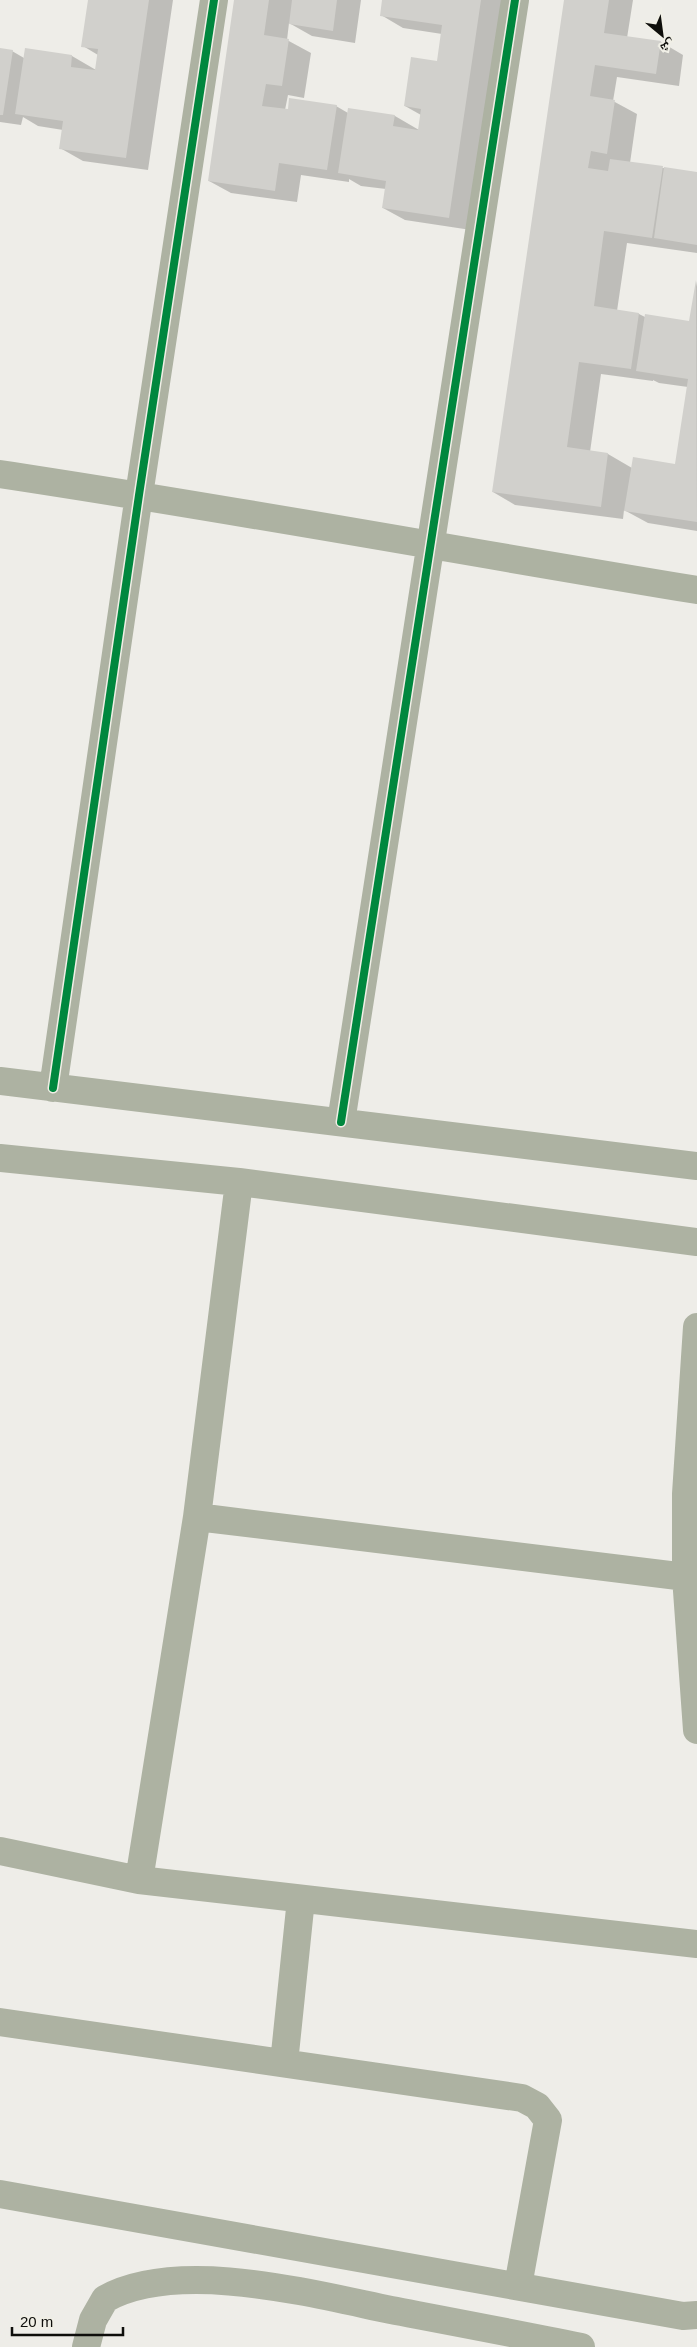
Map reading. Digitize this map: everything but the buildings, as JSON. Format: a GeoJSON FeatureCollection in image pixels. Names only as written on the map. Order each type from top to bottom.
{"type":"FeatureCollection","features":[{"type":"Feature","properties":{"kind":"street"},"geometry":{"type":"LineString","coordinates":[[53,1088],[139,495],[214,0]]}},
{"type":"Feature","properties":{"kind":"street"},"geometry":{"type":"LineString","coordinates":[[341,1122],[515,0]]}},
{"type":"Feature","properties":{"kind":"street"},"geometry":{"type":"LineString","coordinates":[[0,474],[139,495],[431,547],[697,590]]}},
{"type":"Feature","properties":{"kind":"street"},"geometry":{"type":"LineString","coordinates":[[0,1081],[697,1166]]}},
{"type":"Feature","properties":{"kind":"street"},"geometry":{"type":"LineString","coordinates":[[0,1158],[239,1182],[697,1242]]}},
{"type":"Feature","properties":{"kind":"street"},"geometry":{"type":"LineString","coordinates":[[139,1880],[197,1517],[239,1182]]}},
{"type":"Feature","properties":{"kind":"street"},"geometry":{"type":"LineString","coordinates":[[697,1328],[686,1494],[686,1577],[697,1730]]}},
{"type":"Feature","properties":{"kind":"street"},"geometry":{"type":"LineString","coordinates":[[197,1517],[686,1577]]}},
{"type":"Feature","properties":{"kind":"street"},"geometry":{"type":"LineString","coordinates":[[0,1851],[139,1880],[697,1944]]}},
{"type":"Feature","properties":{"kind":"street"},"geometry":{"type":"LineString","coordinates":[[284,2063],[301,1899]]}},
{"type":"Feature","properties":{"kind":"street"},"geometry":{"type":"LineString","coordinates":[[0,2022],[522,2098],[537,2106],[548,2120],[518,2286]]}},
{"type":"Feature","properties":{"kind":"street"},"geometry":{"type":"LineString","coordinates":[[0,2194],[683,2316],[697,2315]]}},
{"type":"Feature","properties":{"kind":"street"},"geometry":{"type":"LineString","coordinates":[[86,2347],[92,2320],[105,2299],[153,2284],[205,2280],[275,2287],[513,2340],[581,2347]]}},
{"type":"Feature","properties":{"kind":"cycle path"},"geometry":{"type":"LineString","coordinates":[[53,1088],[139,495],[214,0]]}},
{"type":"Feature","properties":{"kind":"cycle path"},"geometry":{"type":"LineString","coordinates":[[341,1122],[515,0]]}}]}
